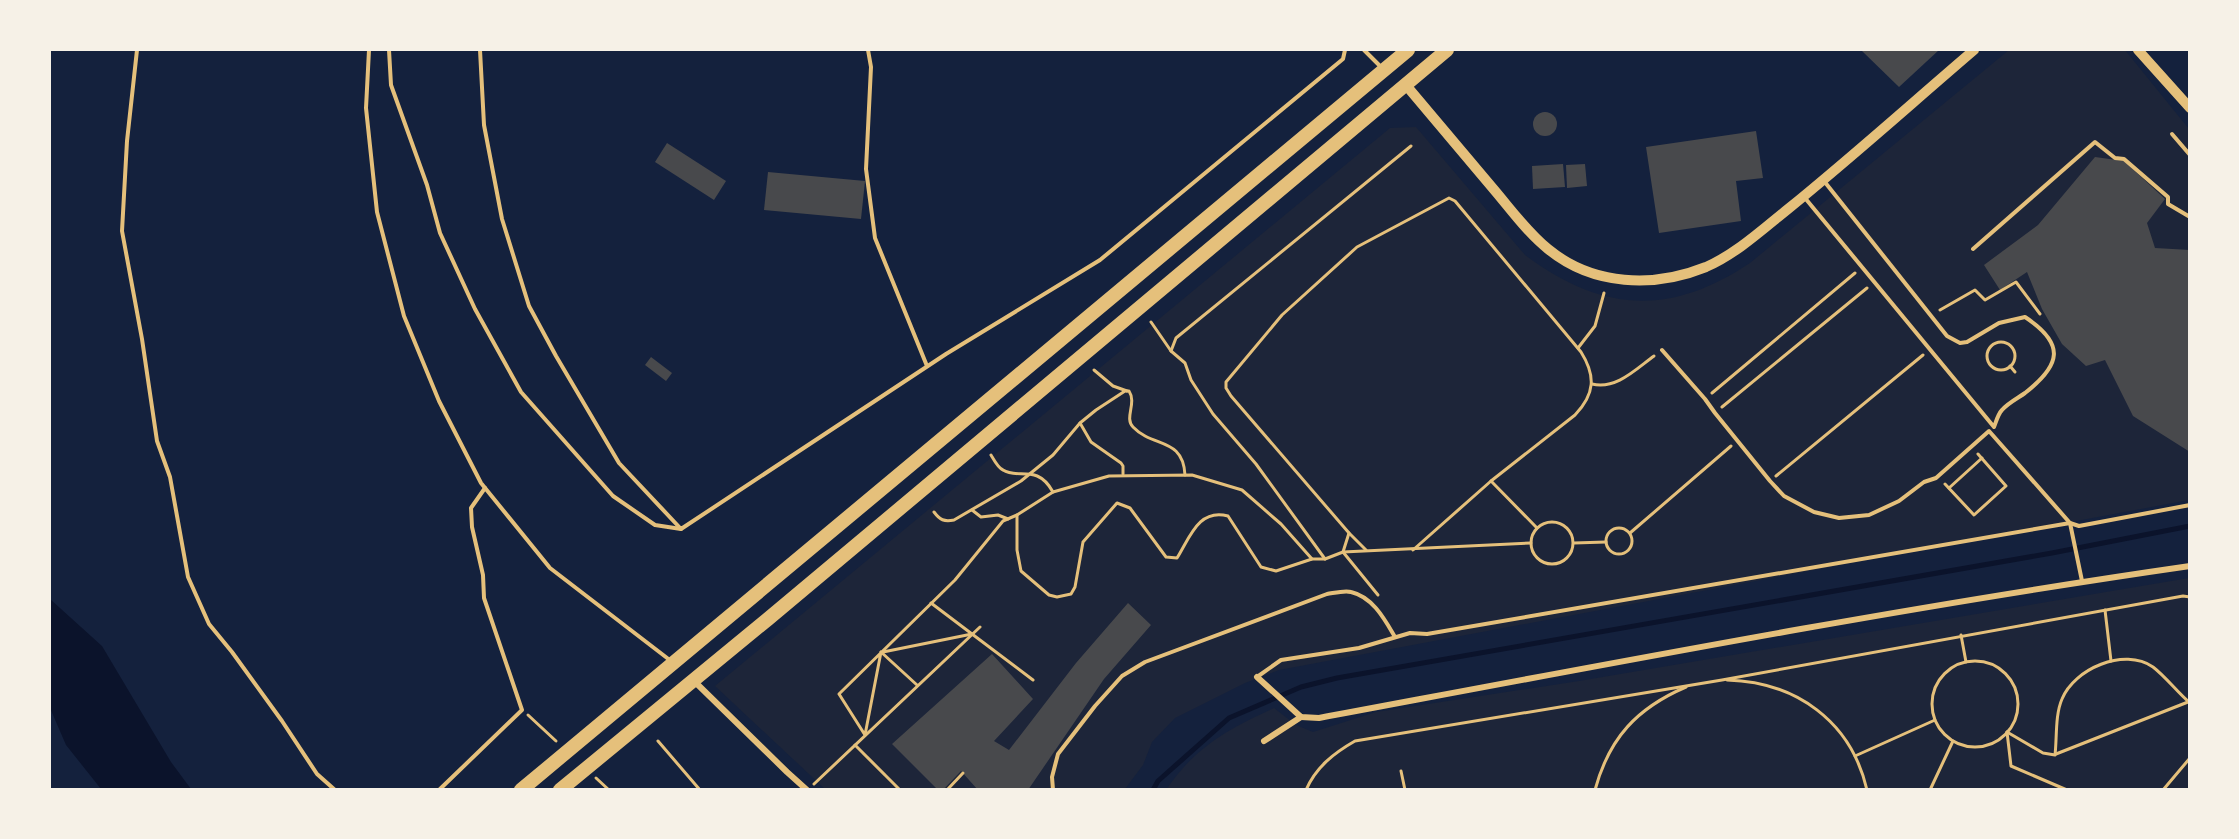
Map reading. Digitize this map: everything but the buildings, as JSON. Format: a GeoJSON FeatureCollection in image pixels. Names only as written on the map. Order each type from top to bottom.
{"type":"FeatureCollection","features":[{"type":"Feature","properties":{"kind":"main road"},"geometry":{"type":"LineString","coordinates":[[521,789],[674,664],[1408,50]]}},
{"type":"Feature","properties":{"kind":"main road"},"geometry":{"type":"LineString","coordinates":[[560,789],[768,619],[1447,50]]}},
{"type":"Feature","properties":{"kind":"street"},"geometry":{"type":"LineString","coordinates":[[1405,84],[1526,227],[1548,249],[1575,266],[1599,275],[1623,281],[1653,280],[1669,279],[1708,266],[1736,249],[1824,180],[1974,50]]}},
{"type":"Feature","properties":{"kind":"street"},"geometry":{"type":"LineString","coordinates":[[2138,50],[2190,108]]}},
{"type":"Feature","properties":{"kind":"street"},"geometry":{"type":"LineString","coordinates":[[1264,741],[1301,717],[1319,718],[1811,626],[2082,581],[2190,566]]}},
{"type":"Feature","properties":{"kind":"street"},"geometry":{"type":"LineString","coordinates":[[1257,677],[1301,717]]}},
{"type":"Feature","properties":{"kind":"street"},"geometry":{"type":"LineString","coordinates":[[693,679],[808,789]]}},
{"type":"Feature","properties":{"kind":"lane"},"geometry":{"type":"LineString","coordinates":[[137,50],[127,141],[122,231],[142,339],[157,441],[170,477],[188,577],[208,624],[232,652],[276,712],[317,774],[334,789]]}},
{"type":"Feature","properties":{"kind":"lane"},"geometry":{"type":"LineString","coordinates":[[369,50],[366,108],[377,212],[404,316],[439,401],[485,488],[550,568],[674,664]]}},
{"type":"Feature","properties":{"kind":"lane"},"geometry":{"type":"LineString","coordinates":[[389,50],[391,85],[427,185],[440,233],[475,309],[521,392],[613,496],[655,525],[681,529],[927,366],[1100,260],[1343,59],[1345,50]]}},
{"type":"Feature","properties":{"kind":"lane"},"geometry":{"type":"LineString","coordinates":[[480,50],[484,124],[502,219],[529,306],[620,463],[681,529]]}},
{"type":"Feature","properties":{"kind":"lane"},"geometry":{"type":"LineString","coordinates":[[868,50],[871,67],[866,169],[875,238],[927,366]]}},
{"type":"Feature","properties":{"kind":"lane"},"geometry":{"type":"LineString","coordinates":[[1364,50],[1383,70]]}},
{"type":"Feature","properties":{"kind":"lane"},"geometry":{"type":"LineString","coordinates":[[2172,134],[2190,155]]}},
{"type":"Feature","properties":{"kind":"lane"},"geometry":{"type":"LineString","coordinates":[[1973,249],[2095,142],[2115,158],[2124,159],[2168,197],[2168,204],[2190,217]]}},
{"type":"Feature","properties":{"kind":"lane"},"geometry":{"type":"LineString","coordinates":[[1804,196],[1994,427],[2001,410],[2050,370],[2055,359],[2052,344],[2039,327],[2025,317],[1999,323],[1967,342],[1960,343],[1947,336],[1824,180]]}},
{"type":"Feature","properties":{"kind":"lane"},"geometry":{"type":"LineString","coordinates":[[1662,351],[1706,399],[1714,413],[1784,496],[1815,512],[1839,518],[1869,515],[1899,501],[1924,482],[1938,476],[1989,431],[2070,523],[2082,581]]}},
{"type":"Feature","properties":{"kind":"lane"},"geometry":{"type":"LineString","coordinates":[[439,789],[522,710],[484,598],[483,575],[472,527],[471,508],[485,488]]}},
{"type":"Feature","properties":{"kind":"lane"},"geometry":{"type":"LineString","coordinates":[[1257,677],[1281,660],[1359,648],[1410,633],[1426,634],[2070,523],[2079,526],[2190,505]]}},
{"type":"Feature","properties":{"kind":"lane"},"geometry":{"type":"LineString","coordinates":[[1053,789],[1052,777],[1058,754],[1095,706],[1122,676],[1145,662],[1327,594],[1350,591],[1367,600],[1380,612],[1395,637]]}},
{"type":"Feature","properties":{"kind":"path"},"geometry":{"type":"LineString","coordinates":[[1171,351],[1176,338],[1411,146]]}},
{"type":"Feature","properties":{"kind":"path"},"geometry":{"type":"LineString","coordinates":[[1366,550],[1231,396],[1226,388],[1226,382],[1282,315],[1358,247],[1449,198],[1455,201],[1578,348],[1590,366],[1592,384],[1583,406],[1575,415],[1491,481],[1413,550]]}},
{"type":"Feature","properties":{"kind":"path"},"geometry":{"type":"LineString","coordinates":[[1706,399],[1855,273]]}},
{"type":"Feature","properties":{"kind":"path"},"geometry":{"type":"LineString","coordinates":[[1934,303],[1940,311],[1975,290],[1985,300],[2016,282],[2041,315]]}},
{"type":"Feature","properties":{"kind":"path"},"geometry":{"type":"LineString","coordinates":[[1714,413],[1867,288]]}},
{"type":"Feature","properties":{"kind":"path"},"geometry":{"type":"LineString","coordinates":[[1578,348],[1595,326],[1604,292]]}},
{"type":"Feature","properties":{"kind":"path"},"geometry":{"type":"LineString","coordinates":[[1151,322],[1171,351],[1185,363],[1191,380],[1213,414],[1256,464],[1325,559]]}},
{"type":"Feature","properties":{"kind":"path"},"geometry":{"type":"LineString","coordinates":[[2005,342],[2013,348],[2014,357],[2010,366],[1998,369],[1991,365],[1987,357],[1992,345],[2005,342]]}},
{"type":"Feature","properties":{"kind":"path"},"geometry":{"type":"LineString","coordinates":[[1592,384],[1600,386],[1624,378],[1662,351]]}},
{"type":"Feature","properties":{"kind":"path"},"geometry":{"type":"LineString","coordinates":[[1770,482],[1923,355]]}},
{"type":"Feature","properties":{"kind":"path"},"geometry":{"type":"LineString","coordinates":[[2010,366],[2015,372]]}},
{"type":"Feature","properties":{"kind":"path"},"geometry":{"type":"LineString","coordinates":[[1094,370],[1113,386],[1129,391]]}},
{"type":"Feature","properties":{"kind":"path"},"geometry":{"type":"LineString","coordinates":[[934,512],[946,522],[954,520],[1021,482],[1053,454],[1080,423],[1119,394],[1129,391]]}},
{"type":"Feature","properties":{"kind":"path"},"geometry":{"type":"LineString","coordinates":[[1129,391],[1133,404],[1129,420],[1131,426],[1149,439],[1167,444],[1176,450],[1182,458],[1185,475]]}},
{"type":"Feature","properties":{"kind":"path"},"geometry":{"type":"LineString","coordinates":[[1080,423],[1091,442],[1121,463],[1123,474]]}},
{"type":"Feature","properties":{"kind":"path"},"geometry":{"type":"LineString","coordinates":[[1630,533],[1738,441]]}},
{"type":"Feature","properties":{"kind":"path"},"geometry":{"type":"LineString","coordinates":[[1938,476],[1974,515],[2006,486],[1971,445]]}},
{"type":"Feature","properties":{"kind":"path"},"geometry":{"type":"LineString","coordinates":[[991,455],[1001,470],[1012,473],[1030,472],[1050,486],[1053,492]]}},
{"type":"Feature","properties":{"kind":"path"},"geometry":{"type":"LineString","coordinates":[[1949,488],[1982,458]]}},
{"type":"Feature","properties":{"kind":"path"},"geometry":{"type":"LineString","coordinates":[[865,735],[838,694],[955,580],[1003,521],[1017,515],[1053,492],[1123,474],[1192,475],[1242,490],[1281,524],[1312,559]]}},
{"type":"Feature","properties":{"kind":"path"},"geometry":{"type":"LineString","coordinates":[[1491,481],[1537,528]]}},
{"type":"Feature","properties":{"kind":"path"},"geometry":{"type":"LineString","coordinates":[[1017,515],[1017,550],[1021,571],[1049,595],[1057,597],[1071,594],[1075,587],[1083,542],[1117,503],[1130,508],[1166,557],[1177,558],[1199,522],[1218,513],[1228,516],[1261,567],[1276,571],[1312,559],[1325,559],[1343,552],[1531,543]]}},
{"type":"Feature","properties":{"kind":"path"},"geometry":{"type":"LineString","coordinates":[[972,510],[981,517],[998,515],[1008,519]]}},
{"type":"Feature","properties":{"kind":"path"},"geometry":{"type":"LineString","coordinates":[[1552,522],[1560,523],[1567,528],[1574,543],[1568,558],[1552,565],[1537,559],[1532,552],[1531,543],[1532,535],[1537,528],[1544,523],[1552,522]]}},
{"type":"Feature","properties":{"kind":"path"},"geometry":{"type":"LineString","coordinates":[[1622,528],[1630,533],[1632,544],[1626,553],[1621,555],[1610,552],[1606,542],[1606,537],[1612,529],[1622,528]]}},
{"type":"Feature","properties":{"kind":"path"},"geometry":{"type":"LineString","coordinates":[[1343,552],[1349,533]]}},
{"type":"Feature","properties":{"kind":"path"},"geometry":{"type":"LineString","coordinates":[[1574,543],[1606,542]]}},
{"type":"Feature","properties":{"kind":"path"},"geometry":{"type":"LineString","coordinates":[[1343,552],[1380,597]]}},
{"type":"Feature","properties":{"kind":"path"},"geometry":{"type":"LineString","coordinates":[[1306,789],[1320,767],[1335,753],[1355,741],[1722,680],[2105,609],[2182,596],[2190,597]]}},
{"type":"Feature","properties":{"kind":"path"},"geometry":{"type":"LineString","coordinates":[[931,603],[1034,680]]}},
{"type":"Feature","properties":{"kind":"path"},"geometry":{"type":"LineString","coordinates":[[2105,609],[2111,661]]}},
{"type":"Feature","properties":{"kind":"path"},"geometry":{"type":"LineString","coordinates":[[808,789],[980,627]]}},
{"type":"Feature","properties":{"kind":"path"},"geometry":{"type":"LineString","coordinates":[[881,652],[972,634]]}},
{"type":"Feature","properties":{"kind":"path"},"geometry":{"type":"LineString","coordinates":[[1961,635],[1966,662]]}},
{"type":"Feature","properties":{"kind":"path"},"geometry":{"type":"LineString","coordinates":[[881,652],[917,685]]}},
{"type":"Feature","properties":{"kind":"path"},"geometry":{"type":"LineString","coordinates":[[865,735],[881,652]]}},
{"type":"Feature","properties":{"kind":"path"},"geometry":{"type":"LineString","coordinates":[[2007,732],[2043,753],[2055,755],[2189,702],[2152,666],[2130,658],[2111,661],[2083,674],[2068,687],[2061,701],[2055,755]]}},
{"type":"Feature","properties":{"kind":"path"},"geometry":{"type":"LineString","coordinates":[[1966,662],[1989,663],[2008,677],[2017,699],[2017,711],[2007,732],[1998,740],[1988,745],[1964,746],[1953,741],[1939,729],[1935,720],[1932,696],[1936,684],[1954,666],[1966,662]]}},
{"type":"Feature","properties":{"kind":"path"},"geometry":{"type":"LineString","coordinates":[[1594,789],[1601,767],[1616,740],[1637,716],[1662,698],[1691,685],[1722,680],[1749,680],[1767,684],[1800,698],[1822,713],[1841,733],[1856,756],[1867,789]]}},
{"type":"Feature","properties":{"kind":"path"},"geometry":{"type":"LineString","coordinates":[[1856,756],[1935,720]]}},
{"type":"Feature","properties":{"kind":"path"},"geometry":{"type":"LineString","coordinates":[[2007,732],[2011,766],[2067,789]]}},
{"type":"Feature","properties":{"kind":"path"},"geometry":{"type":"LineString","coordinates":[[658,741],[700,789]]}},
{"type":"Feature","properties":{"kind":"path"},"geometry":{"type":"LineString","coordinates":[[1930,789],[1953,741]]}},
{"type":"Feature","properties":{"kind":"path"},"geometry":{"type":"LineString","coordinates":[[855,745],[900,789]]}},
{"type":"Feature","properties":{"kind":"path"},"geometry":{"type":"LineString","coordinates":[[2163,789],[2190,758]]}},
{"type":"Feature","properties":{"kind":"path"},"geometry":{"type":"LineString","coordinates":[[1401,771],[1405,789]]}},
{"type":"Feature","properties":{"kind":"path"},"geometry":{"type":"LineString","coordinates":[[947,789],[963,773]]}},
{"type":"Feature","properties":{"kind":"shaded area"},"geometry":{"type":"Polygon","coordinates":[[[2009,50],[2125,50],[2189,129],[2189,500],[1279,670],[1245,683],[1175,718],[1152,742],[1143,765],[1125,789],[825,789],[715,686],[1390,128],[1416,127],[1525,255],[1553,274],[1581,288],[1609,297],[1636,301],[1664,299],[1692,293],[1750,263],[2009,50]]]}},
{"type":"Feature","properties":{"kind":"shaded area"},"geometry":{"type":"Polygon","coordinates":[[[2189,578],[2189,789],[1166,790],[1189,762],[1214,741],[1274,708],[1296,725],[1313,732],[1376,712],[1579,681],[2189,578]]]}},
{"type":"Feature","properties":{"kind":"shaded area"},"geometry":{"type":"Polygon","coordinates":[[[50,599],[102,646],[171,762],[191,789],[101,789],[66,745],[50,708],[50,599]]]}},
{"type":"Feature","properties":{"kind":"waterway"},"geometry":{"type":"LineString","coordinates":[[1153,790],[1158,781],[1229,718],[1301,687],[1337,678],[2052,553],[2190,526]]}}]}
